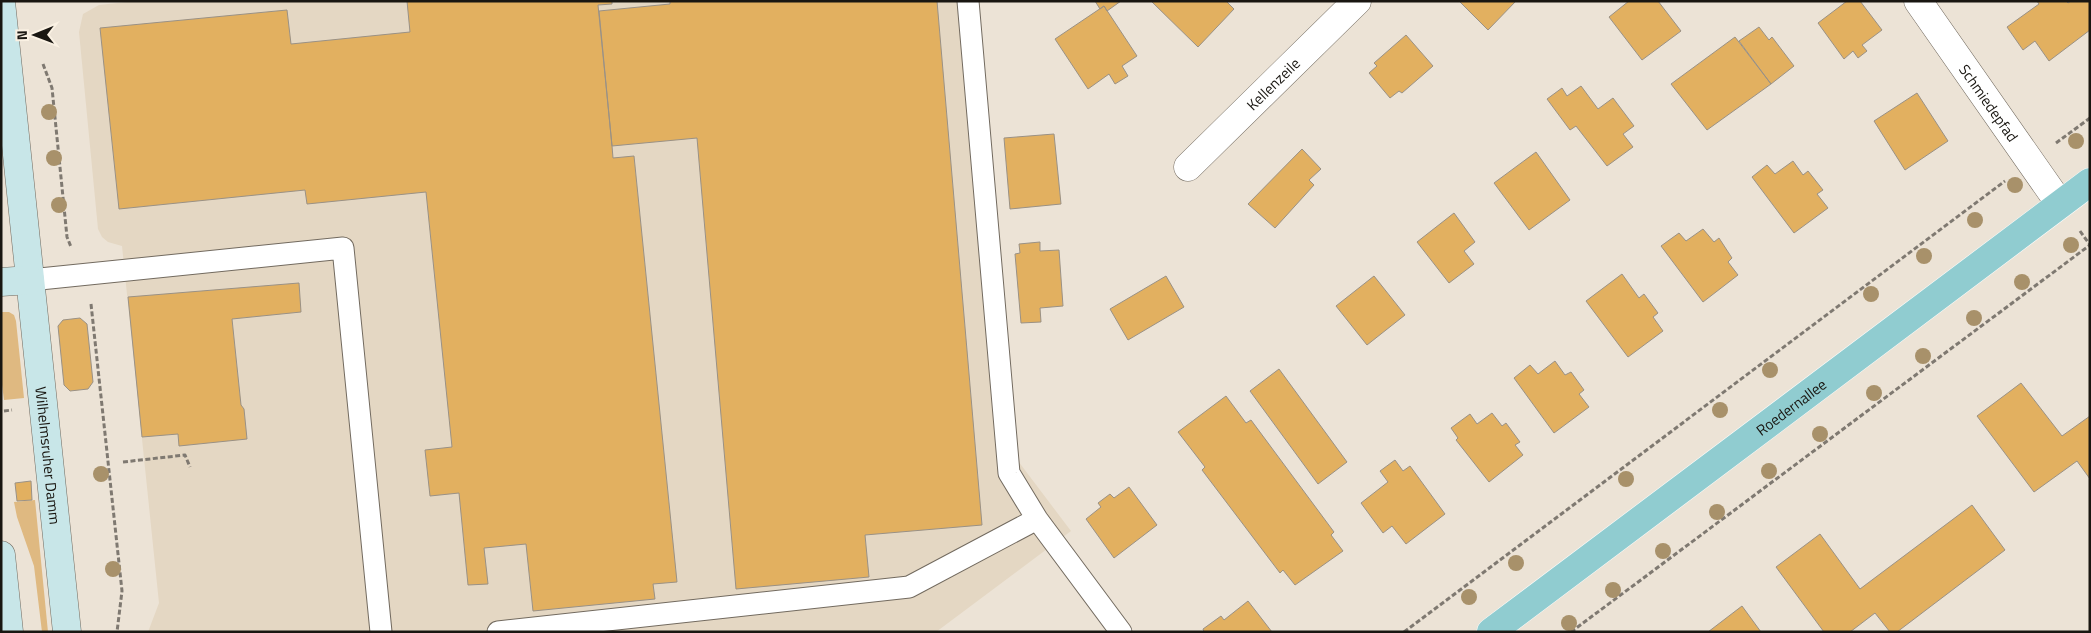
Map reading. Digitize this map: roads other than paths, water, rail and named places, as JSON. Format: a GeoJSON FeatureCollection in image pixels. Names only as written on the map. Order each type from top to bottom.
{"type":"FeatureCollection","features":[{"type":"Feature","properties":{"kind":"main road","name":"Wilhelmsruher Damm"},"geometry":{"type":"LineString","coordinates":[[1,2],[67,632]]}},
{"type":"Feature","properties":{"kind":"main road","name":"Roedernallee"},"geometry":{"type":"LineString","coordinates":[[1491,632],[2090,182]]}},
{"type":"Feature","properties":{"kind":"main road"},"geometry":{"type":"LineString","coordinates":[[1,282],[30,280]]}},
{"type":"Feature","properties":{"kind":"main road"},"geometry":{"type":"LineString","coordinates":[[1,555],[10,632]]}},
{"type":"Feature","properties":{"kind":"street","name":"Kellenzeile"},"geometry":{"type":"LineString","coordinates":[[1188,167],[1358,1]]}},
{"type":"Feature","properties":{"kind":"street","name":"Schmiedepfad"},"geometry":{"type":"LineString","coordinates":[[1918,1],[2060,204]]}},
{"type":"Feature","properties":{"kind":"lane"},"geometry":{"type":"LineString","coordinates":[[968,1],[1009,473],[1037,519],[1121,632]]}},
{"type":"Feature","properties":{"kind":"lane"},"geometry":{"type":"LineString","coordinates":[[30,280],[343,248],[381,632]]}},
{"type":"Feature","properties":{"kind":"lane"},"geometry":{"type":"LineString","coordinates":[[498,632],[910,587],[1037,519]]}}]}
